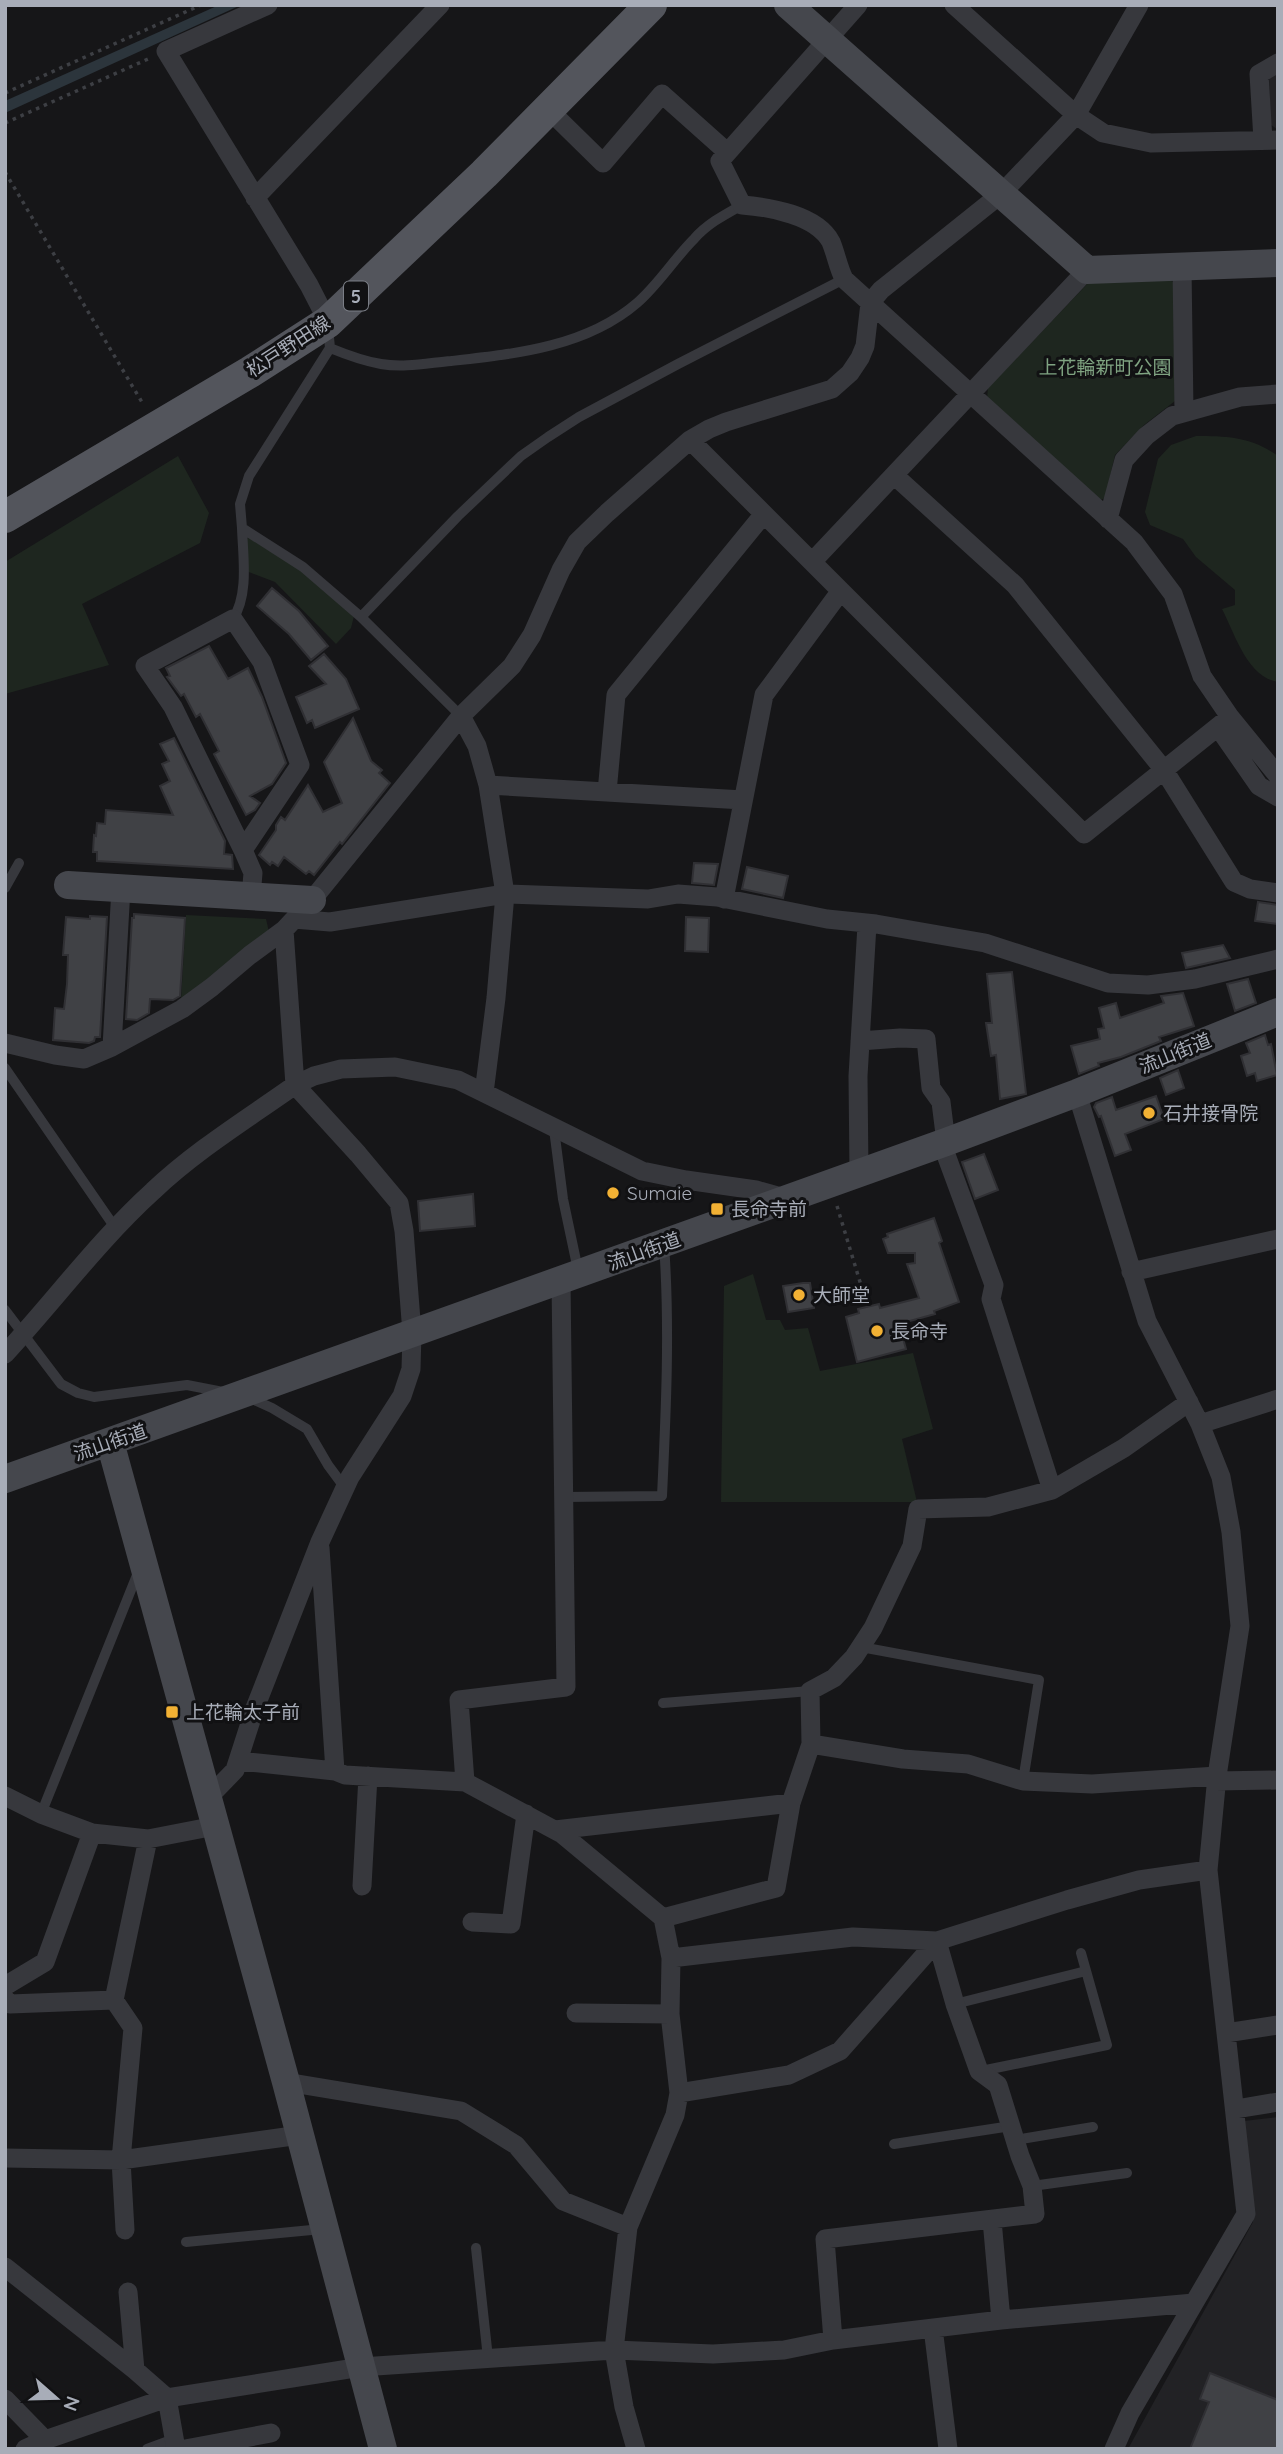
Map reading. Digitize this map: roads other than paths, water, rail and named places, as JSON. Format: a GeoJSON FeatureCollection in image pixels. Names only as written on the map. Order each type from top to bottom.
{"type":"FeatureCollection","features":[{"type":"Feature","properties":{"kind":"main road","name":"松戸野田線"},"geometry":{"type":"LineString","coordinates":[[5,517],[250,372],[329,335],[651,5]]}},
{"type":"Feature","properties":{"kind":"street"},"geometry":{"type":"LineString","coordinates":[[268,5],[166,51],[309,285],[329,335]]}},
{"type":"Feature","properties":{"kind":"street"},"geometry":{"type":"LineString","coordinates":[[255,198],[440,5]]}},
{"type":"Feature","properties":{"kind":"street"},"geometry":{"type":"LineString","coordinates":[[788,5],[1087,270],[1278,263]]}},
{"type":"Feature","properties":{"kind":"street"},"geometry":{"type":"LineString","coordinates":[[858,5],[720,161],[742,205],[781,210],[823,232],[831,243],[844,279],[1134,542],[1173,594],[1202,676],[1259,786],[1278,797]]}},
{"type":"Feature","properties":{"kind":"street"},"geometry":{"type":"LineString","coordinates":[[954,5],[1076,115],[1103,132],[1151,143],[1270,140],[1259,74],[1278,63]]}},
{"type":"Feature","properties":{"kind":"street"},"geometry":{"type":"LineString","coordinates":[[5,1043],[84,1059],[112,1047],[182,1009],[297,916],[461,716],[512,666],[532,635],[561,570],[578,542],[690,440],[726,422],[832,389],[850,373],[864,346],[870,303],[881,290],[1001,194],[1076,115],[1139,5]]}},
{"type":"Feature","properties":{"kind":"street"},"geometry":{"type":"LineString","coordinates":[[548,109],[603,163],[662,94],[727,152]]}},
{"type":"Feature","properties":{"kind":"street"},"geometry":{"type":"LineString","coordinates":[[1182,267],[1184,412]]}},
{"type":"Feature","properties":{"kind":"street"},"geometry":{"type":"LineString","coordinates":[[812,562],[1087,270]]}},
{"type":"Feature","properties":{"kind":"street"},"geometry":{"type":"LineString","coordinates":[[1108,519],[1124,460],[1154,429],[1172,416],[1184,412],[1240,397],[1278,394]]}},
{"type":"Feature","properties":{"kind":"street"},"geometry":{"type":"LineString","coordinates":[[690,440],[839,592],[1084,834],[1224,722]]}},
{"type":"Feature","properties":{"kind":"street"},"geometry":{"type":"LineString","coordinates":[[895,476],[1015,585],[1164,769],[1234,882],[1250,890],[1278,893]]}},
{"type":"Feature","properties":{"kind":"street"},"geometry":{"type":"LineString","coordinates":[[607,792],[616,695],[763,515]]}},
{"type":"Feature","properties":{"kind":"street"},"geometry":{"type":"LineString","coordinates":[[724,899],[764,695],[839,592]]}},
{"type":"Feature","properties":{"kind":"street"},"geometry":{"type":"LineString","coordinates":[[243,850],[300,765],[261,662],[233,619],[145,666],[173,707],[243,850],[253,873],[251,897]]}},
{"type":"Feature","properties":{"kind":"street"},"geometry":{"type":"LineString","coordinates":[[461,716],[477,746],[488,785],[505,894],[484,1093]]}},
{"type":"Feature","properties":{"kind":"street"},"geometry":{"type":"LineString","coordinates":[[1224,722],[1278,776]]}},
{"type":"Feature","properties":{"kind":"street"},"geometry":{"type":"LineString","coordinates":[[488,785],[743,800]]}},
{"type":"Feature","properties":{"kind":"street"},"geometry":{"type":"LineString","coordinates":[[68,885],[251,897],[297,916],[330,922],[505,894],[649,899],[678,894],[724,899],[985,943],[1108,983],[1148,985],[1195,979],[1278,959]]}},
{"type":"Feature","properties":{"kind":"street"},"geometry":{"type":"LineString","coordinates":[[112,1047],[121,888]]}},
{"type":"Feature","properties":{"kind":"street"},"geometry":{"type":"LineString","coordinates":[[208,1798],[235,1770],[255,1707],[320,1542],[345,1488],[402,1396],[411,1369],[412,1334],[404,1231],[398,1203],[295,1085],[297,916]]}},
{"type":"Feature","properties":{"kind":"street"},"geometry":{"type":"LineString","coordinates":[[859,1173],[858,1076],[867,925]]}},
{"type":"Feature","properties":{"kind":"street","name":"流山街道"},"geometry":{"type":"LineString","coordinates":[[5,1479],[944,1143],[1278,1012]]}},
{"type":"Feature","properties":{"kind":"street"},"geometry":{"type":"LineString","coordinates":[[860,1041],[926,1039],[932,1088],[941,1102],[944,1143],[994,1285],[991,1298],[1052,1490]]}},
{"type":"Feature","properties":{"kind":"street"},"geometry":{"type":"LineString","coordinates":[[5,1354],[116,1229],[178,1169],[295,1085],[314,1076],[341,1069],[395,1068],[458,1080],[642,1171],[756,1190],[788,1199]]}},
{"type":"Feature","properties":{"kind":"street"},"geometry":{"type":"LineString","coordinates":[[1077,1093],[1147,1321],[1200,1424],[1221,1477],[1231,1532],[1240,1626],[1217,1779],[1208,1870],[1246,2214],[1130,2413],[1114,2449]]}},
{"type":"Feature","properties":{"kind":"street"},"geometry":{"type":"LineString","coordinates":[[1131,1272],[1278,1239]]}},
{"type":"Feature","properties":{"kind":"street"},"geometry":{"type":"LineString","coordinates":[[465,1782],[459,1700],[566,1687],[564,1497],[570,1278]]}},
{"type":"Feature","properties":{"kind":"street"},"geometry":{"type":"LineString","coordinates":[[1200,1424],[1278,1399]]}},
{"type":"Feature","properties":{"kind":"street"},"geometry":{"type":"LineString","coordinates":[[663,1918],[776,1888],[791,1803],[811,1744],[810,1691],[834,1678],[861,1647],[873,1628],[912,1546],[918,1510],[988,1507],[1052,1490],[1124,1448],[1189,1402]]}},
{"type":"Feature","properties":{"kind":"street"},"geometry":{"type":"LineString","coordinates":[[110,1442],[286,2082],[383,2449]]}},
{"type":"Feature","properties":{"kind":"street"},"geometry":{"type":"LineString","coordinates":[[320,1542],[335,1771]]}},
{"type":"Feature","properties":{"kind":"street"},"geometry":{"type":"LineString","coordinates":[[811,1744],[903,1759],[968,1764],[1023,1781],[1092,1784],[1217,1779],[1278,1780]]}},
{"type":"Feature","properties":{"kind":"street"},"geometry":{"type":"LineString","coordinates":[[239,1761],[335,1771],[345,1775],[465,1782],[555,1830],[594,1859],[663,1918],[671,1958],[670,2014],[679,2093],[675,2115],[628,2227],[614,2350],[624,2407],[636,2449]]}},
{"type":"Feature","properties":{"kind":"street"},"geometry":{"type":"LineString","coordinates":[[362,1886],[368,1776]]}},
{"type":"Feature","properties":{"kind":"street"},"geometry":{"type":"LineString","coordinates":[[5,1796],[41,1814],[93,1833],[148,1839],[215,1826]]}},
{"type":"Feature","properties":{"kind":"street"},"geometry":{"type":"LineString","coordinates":[[555,1830],[791,1803]]}},
{"type":"Feature","properties":{"kind":"street"},"geometry":{"type":"LineString","coordinates":[[472,1922],[511,1924],[527,1814]]}},
{"type":"Feature","properties":{"kind":"street"},"geometry":{"type":"LineString","coordinates":[[5,1986],[46,1962],[93,1833]]}},
{"type":"Feature","properties":{"kind":"street"},"geometry":{"type":"LineString","coordinates":[[125,2230],[121,2160],[133,2028],[114,2000],[148,1839]]}},
{"type":"Feature","properties":{"kind":"street"},"geometry":{"type":"LineString","coordinates":[[671,1958],[853,1937],[937,1941],[1139,1880],[1208,1870]]}},
{"type":"Feature","properties":{"kind":"street"},"geometry":{"type":"LineString","coordinates":[[833,2340],[825,2239],[1035,2214],[1032,2186],[998,2085],[979,2071],[955,2004],[937,1941]]}},
{"type":"Feature","properties":{"kind":"street"},"geometry":{"type":"LineString","coordinates":[[679,2093],[789,2075],[840,2051],[937,1941]]}},
{"type":"Feature","properties":{"kind":"street"},"geometry":{"type":"LineString","coordinates":[[5,1999],[10,2004],[114,2000]]}},
{"type":"Feature","properties":{"kind":"street"},"geometry":{"type":"LineString","coordinates":[[576,2013],[670,2014]]}},
{"type":"Feature","properties":{"kind":"street"},"geometry":{"type":"LineString","coordinates":[[1226,2033],[1278,2025]]}},
{"type":"Feature","properties":{"kind":"street"},"geometry":{"type":"LineString","coordinates":[[286,2082],[461,2111],[516,2144],[563,2202],[628,2227]]}},
{"type":"Feature","properties":{"kind":"street"},"geometry":{"type":"LineString","coordinates":[[1236,2109],[1278,2102]]}},
{"type":"Feature","properties":{"kind":"street"},"geometry":{"type":"LineString","coordinates":[[5,2158],[121,2160],[300,2135]]}},
{"type":"Feature","properties":{"kind":"street"},"geometry":{"type":"LineString","coordinates":[[992,2220],[1001,2319]]}},
{"type":"Feature","properties":{"kind":"street"},"geometry":{"type":"LineString","coordinates":[[5,2267],[167,2398],[179,2445],[271,2433]]}},
{"type":"Feature","properties":{"kind":"street"},"geometry":{"type":"LineString","coordinates":[[128,2292],[135,2370]]}},
{"type":"Feature","properties":{"kind":"street"},"geometry":{"type":"LineString","coordinates":[[25,2449],[167,2398],[360,2367],[614,2350],[713,2354],[784,2350],[833,2340],[1001,2319],[1194,2304]]}},
{"type":"Feature","properties":{"kind":"street"},"geometry":{"type":"LineString","coordinates":[[933,2328],[948,2449]]}},
{"type":"Feature","properties":{"kind":"street"},"geometry":{"type":"LineString","coordinates":[[5,2399],[45,2440]]}},
{"type":"Feature","properties":{"kind":"lane"},"geometry":{"type":"LineString","coordinates":[[233,619],[240,608],[243,573],[240,504],[250,476],[329,335],[356,358],[383,365],[414,365],[497,356],[562,343],[600,327],[637,303],[695,237],[742,205]]}},
{"type":"Feature","properties":{"kind":"lane"},"geometry":{"type":"LineString","coordinates":[[360,617],[458,516],[521,456],[548,437],[590,411],[844,279]]}},
{"type":"Feature","properties":{"kind":"lane"},"geometry":{"type":"LineString","coordinates":[[242,528],[303,567],[360,617],[461,716]]}},
{"type":"Feature","properties":{"kind":"lane"},"geometry":{"type":"LineString","coordinates":[[5,888],[19,863]]}},
{"type":"Feature","properties":{"kind":"lane"},"geometry":{"type":"LineString","coordinates":[[5,1068],[116,1229]]}},
{"type":"Feature","properties":{"kind":"lane"},"geometry":{"type":"LineString","coordinates":[[554,1129],[570,1278]]}},
{"type":"Feature","properties":{"kind":"lane"},"geometry":{"type":"LineString","coordinates":[[564,1497],[662,1496],[668,1339],[664,1244]]}},
{"type":"Feature","properties":{"kind":"lane"},"geometry":{"type":"LineString","coordinates":[[5,1310],[61,1384],[78,1393],[94,1397],[187,1385],[243,1395],[272,1408],[307,1429],[345,1488]]}},
{"type":"Feature","properties":{"kind":"lane"},"geometry":{"type":"LineString","coordinates":[[41,1814],[143,1559]]}},
{"type":"Feature","properties":{"kind":"lane"},"geometry":{"type":"LineString","coordinates":[[861,1647],[1039,1680],[1023,1781]]}},
{"type":"Feature","properties":{"kind":"lane"},"geometry":{"type":"LineString","coordinates":[[663,1703],[810,1691]]}},
{"type":"Feature","properties":{"kind":"lane"},"geometry":{"type":"LineString","coordinates":[[979,2071],[1107,2045],[1081,1953]]}},
{"type":"Feature","properties":{"kind":"lane"},"geometry":{"type":"LineString","coordinates":[[955,2004],[1086,1971]]}},
{"type":"Feature","properties":{"kind":"lane"},"geometry":{"type":"LineString","coordinates":[[894,2144],[1093,2127]]}},
{"type":"Feature","properties":{"kind":"lane"},"geometry":{"type":"LineString","coordinates":[[1032,2186],[1127,2173]]}},
{"type":"Feature","properties":{"kind":"lane"},"geometry":{"type":"LineString","coordinates":[[186,2242],[324,2229]]}},
{"type":"Feature","properties":{"kind":"lane"},"geometry":{"type":"LineString","coordinates":[[476,2248],[488,2358]]}},
{"type":"Feature","properties":{"kind":"lane"},"geometry":{"type":"LineString","coordinates":[[147,2449],[179,2445]]}},
{"type":"Feature","properties":{"kind":"place","name":"石井接骨院"},"geometry":{"type":"Point","coordinates":[1149,1113]}},
{"type":"Feature","properties":{"kind":"place","name":"Sumaie"},"geometry":{"type":"Point","coordinates":[613,1193]}},
{"type":"Feature","properties":{"kind":"place","name":"長命寺前"},"geometry":{"type":"Point","coordinates":[717,1209]}},
{"type":"Feature","properties":{"kind":"place","name":"大師堂"},"geometry":{"type":"Point","coordinates":[799,1295]}},
{"type":"Feature","properties":{"kind":"place","name":"長命寺"},"geometry":{"type":"Point","coordinates":[877,1331]}},
{"type":"Feature","properties":{"kind":"place","name":"上花輪太子前"},"geometry":{"type":"Point","coordinates":[172,1712]}},
{"type":"Feature","properties":{"kind":"park label","name":"上花輪新町公園"},"geometry":{"type":"Point","coordinates":[1105,367]}}]}
